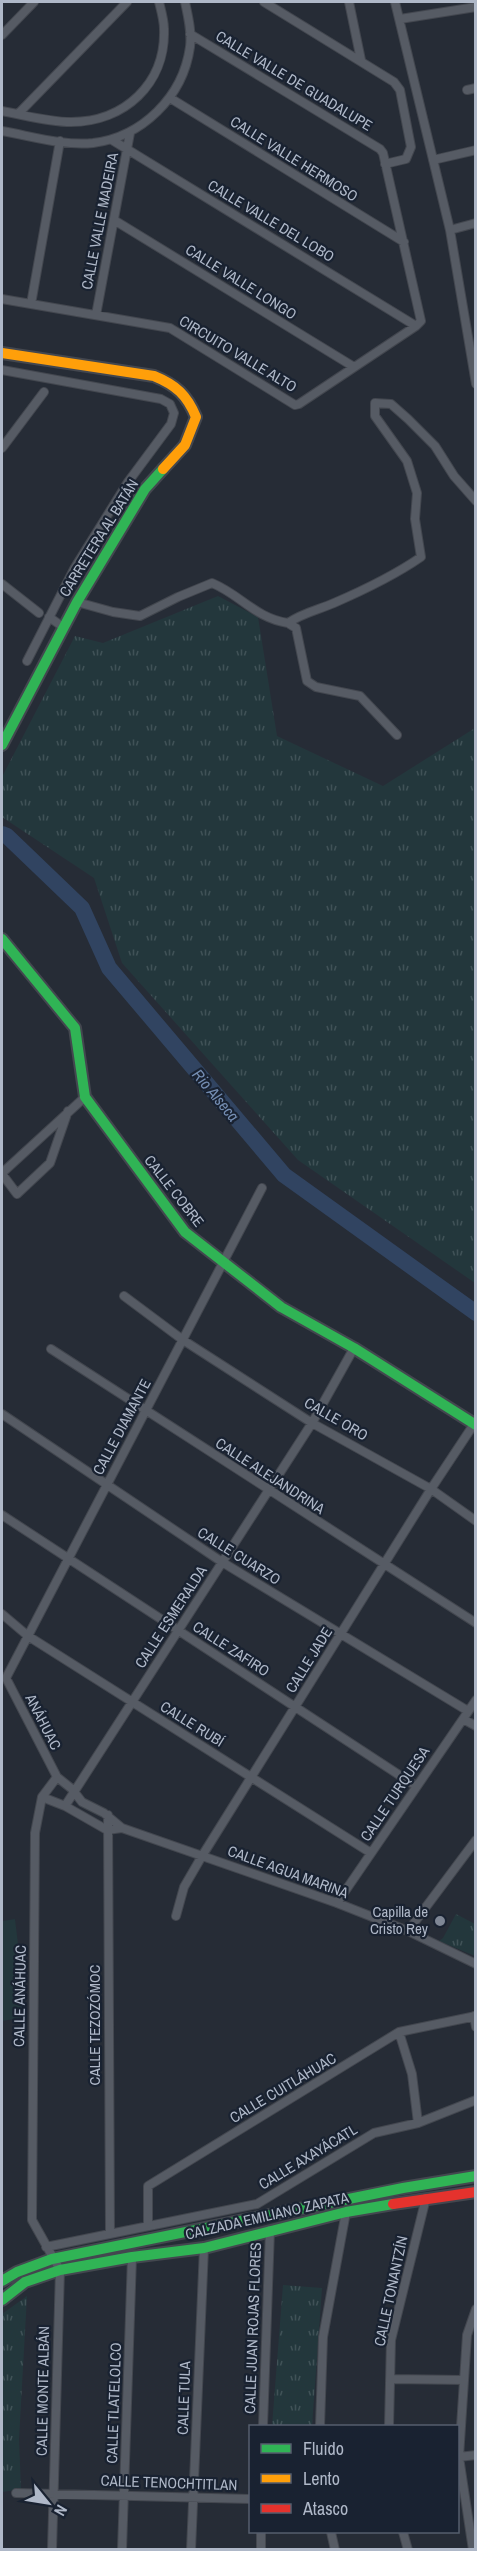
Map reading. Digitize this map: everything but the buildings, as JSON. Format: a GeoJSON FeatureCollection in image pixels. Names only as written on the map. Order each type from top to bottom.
{"type":"FeatureCollection","features":[{"type":"Feature","properties":{"kind":"street"},"geometry":{"type":"LineString","coordinates":[[2,35],[34,2]]}},
{"type":"Feature","properties":{"kind":"street"},"geometry":{"type":"LineString","coordinates":[[18,114],[127,2]]}},
{"type":"Feature","properties":{"kind":"street"},"geometry":{"type":"LineString","coordinates":[[2,111],[68,122],[93,121],[120,111],[136,100],[153,77],[163,49],[164,27],[159,2]]}},
{"type":"Feature","properties":{"kind":"street"},"geometry":{"type":"LineString","coordinates":[[2,131],[60,141],[90,143],[112,140],[130,133],[156,113],[170,98],[188,58],[190,34],[185,2]]}},
{"type":"Feature","properties":{"kind":"street"},"geometry":{"type":"LineString","coordinates":[[264,2],[361,60],[394,82],[400,90],[411,147],[406,159],[385,164],[421,316],[416,326]]}},
{"type":"Feature","properties":{"kind":"street"},"geometry":{"type":"LineString","coordinates":[[349,2],[361,60]]}},
{"type":"Feature","properties":{"kind":"street"},"geometry":{"type":"LineString","coordinates":[[395,2],[450,230],[476,384]]}},
{"type":"Feature","properties":{"kind":"street"},"geometry":{"type":"LineString","coordinates":[[400,19],[476,7]]}},
{"type":"Feature","properties":{"kind":"street","name":"CALLE VALLE DE GUADALUPE"},"geometry":{"type":"LineString","coordinates":[[190,34],[383,153],[385,164]]}},
{"type":"Feature","properties":{"kind":"street","name":"CALLE VALLE HERMOSO"},"geometry":{"type":"LineString","coordinates":[[170,98],[404,243]]}},
{"type":"Feature","properties":{"kind":"street","name":"CALLE VALLE MADEIRA"},"geometry":{"type":"LineString","coordinates":[[96,315],[130,133]]}},
{"type":"Feature","properties":{"kind":"street","name":"CALLE VALLE DEL LOBO"},"geometry":{"type":"LineString","coordinates":[[112,140],[416,326]]}},
{"type":"Feature","properties":{"kind":"street"},"geometry":{"type":"LineString","coordinates":[[31,304],[60,141]]}},
{"type":"Feature","properties":{"kind":"street"},"geometry":{"type":"LineString","coordinates":[[434,160],[476,150]]}},
{"type":"Feature","properties":{"kind":"street","name":"CALLE VALLE LONGO"},"geometry":{"type":"LineString","coordinates":[[114,220],[354,367]]}},
{"type":"Feature","properties":{"kind":"street"},"geometry":{"type":"LineString","coordinates":[[450,230],[476,223]]}},
{"type":"Feature","properties":{"kind":"street","name":"CIRCUITO VALLE ALTO"},"geometry":{"type":"LineString","coordinates":[[2,299],[170,328],[295,405],[416,326]]}},
{"type":"Feature","properties":{"kind":"street","name":"CARRETERA AL BATÁN"},"geometry":{"type":"LineString","coordinates":[[2,353],[154,376],[175,385],[188,396],[196,417],[185,445],[145,489],[77,602],[2,745]]}},
{"type":"Feature","properties":{"kind":"street"},"geometry":{"type":"LineString","coordinates":[[2,370],[161,399],[170,404],[174,413],[168,429],[128,482],[80,560],[27,661]]}},
{"type":"Feature","properties":{"kind":"street"},"geometry":{"type":"LineString","coordinates":[[2,448],[44,392]]}},
{"type":"Feature","properties":{"kind":"street"},"geometry":{"type":"LineString","coordinates":[[288,623],[299,615],[334,603],[403,569],[421,556],[416,519],[417,493],[407,461],[375,416],[375,403],[391,404],[408,419],[435,446],[454,476],[476,501]]}},
{"type":"Feature","properties":{"kind":"street"},"geometry":{"type":"LineString","coordinates":[[77,602],[113,612],[140,616],[212,583],[222,587],[270,620],[288,623],[296,628],[307,681],[316,687],[360,696],[397,735]]}},
{"type":"Feature","properties":{"kind":"street"},"geometry":{"type":"LineString","coordinates":[[2,584],[39,613]]}},
{"type":"Feature","properties":{"kind":"street"},"geometry":{"type":"LineString","coordinates":[[49,617],[63,627]]}},
{"type":"Feature","properties":{"kind":"street","name":"CALLE COBRE"},"geometry":{"type":"LineString","coordinates":[[2,939],[75,1028],[85,1097],[184,1232],[281,1307],[354,1348],[475,1424]]}},
{"type":"Feature","properties":{"kind":"street"},"geometry":{"type":"LineString","coordinates":[[68,1111],[50,1163],[17,1194],[2,1173],[68,1111],[85,1097]]}},
{"type":"Feature","properties":{"kind":"street","name":"CALLE DIAMANTE"},"geometry":{"type":"LineString","coordinates":[[6,1678],[262,1188]]}},
{"type":"Feature","properties":{"kind":"street","name":"CALLE ORO"},"geometry":{"type":"LineString","coordinates":[[124,1296],[183,1340],[312,1423],[431,1490],[476,1521]]}},
{"type":"Feature","properties":{"kind":"street","name":"CALLE ESMERALDA"},"geometry":{"type":"LineString","coordinates":[[64,1806],[74,1794],[312,1423],[354,1348]]}},
{"type":"Feature","properties":{"kind":"street","name":"CALLE ALEJANDRINA"},"geometry":{"type":"LineString","coordinates":[[51,1349],[145,1412],[476,1623]]}},
{"type":"Feature","properties":{"kind":"street","name":"CALLE CUARZO"},"geometry":{"type":"LineString","coordinates":[[2,1414],[222,1562],[468,1711]]}},
{"type":"Feature","properties":{"kind":"street","name":"CALLE JADE"},"geometry":{"type":"LineString","coordinates":[[176,1916],[184,1887],[202,1856],[431,1490],[475,1424]]}},
{"type":"Feature","properties":{"kind":"street","name":"CALLE ZAFIRO"},"geometry":{"type":"LineString","coordinates":[[2,1515],[416,1786]]}},
{"type":"Feature","properties":{"kind":"street","name":"CALLE RUBÍ"},"geometry":{"type":"LineString","coordinates":[[2,1614],[28,1636],[371,1853]]}},
{"type":"Feature","properties":{"kind":"street","name":"ANÁHUAC"},"geometry":{"type":"LineString","coordinates":[[6,1678],[57,1778]]}},
{"type":"Feature","properties":{"kind":"street","name":"CALLE TURQUESA"},"geometry":{"type":"LineString","coordinates":[[337,1903],[476,1700]]}},
{"type":"Feature","properties":{"kind":"street"},"geometry":{"type":"LineString","coordinates":[[463,1719],[476,1726]]}},
{"type":"Feature","properties":{"kind":"street","name":"CALLE AGUA MARINA"},"geometry":{"type":"LineString","coordinates":[[57,1778],[65,1782],[82,1802],[108,1815],[122,1828],[337,1903],[408,1931],[476,1964]]}},
{"type":"Feature","properties":{"kind":"street","name":"CALLE ANÁHUAC"},"geometry":{"type":"LineString","coordinates":[[46,2247],[32,2220],[36,1833],[42,1797],[57,1778]]}},
{"type":"Feature","properties":{"kind":"street"},"geometry":{"type":"LineString","coordinates":[[42,1797],[64,1806],[107,1830]]}},
{"type":"Feature","properties":{"kind":"street","name":"CALLE TEZOZÓMOC"},"geometry":{"type":"LineString","coordinates":[[108,1815],[110,2234]]}},
{"type":"Feature","properties":{"kind":"street","name":"CALLE AGUA MARINA"},"geometry":{"type":"LineString","coordinates":[[107,1830],[122,1828]]}},
{"type":"Feature","properties":{"kind":"street"},"geometry":{"type":"LineString","coordinates":[[408,1931],[476,1840]]}},
{"type":"Feature","properties":{"kind":"street"},"geometry":{"type":"LineString","coordinates":[[475,2016],[476,2027]]}},
{"type":"Feature","properties":{"kind":"street","name":"CALLE CUITLÁHUAC"},"geometry":{"type":"LineString","coordinates":[[148,2226],[148,2186],[399,2032],[475,2016]]}},
{"type":"Feature","properties":{"kind":"street"},"geometry":{"type":"LineString","coordinates":[[399,2032],[412,2074],[418,2123]]}},
{"type":"Feature","properties":{"kind":"street","name":"CALLE AXAYÁCATL"},"geometry":{"type":"LineString","coordinates":[[46,2247],[257,2204],[374,2133],[418,2123],[476,2100]]}},
{"type":"Feature","properties":{"kind":"street","name":"CALZADA EMILIANO ZAPATA"},"geometry":{"type":"LineString","coordinates":[[2,2282],[17,2272],[52,2259],[403,2188],[476,2176]]}},
{"type":"Feature","properties":{"kind":"street","name":"CALZADA EMILIANO ZAPATA"},"geometry":{"type":"LineString","coordinates":[[2,2300],[25,2282],[60,2270],[132,2256],[204,2248],[346,2212],[476,2192]]}},
{"type":"Feature","properties":{"kind":"street","name":"CALLE TONANTZÍN"},"geometry":{"type":"LineString","coordinates":[[389,2425],[391,2340],[426,2198]]}},
{"type":"Feature","properties":{"kind":"street"},"geometry":{"type":"LineString","coordinates":[[320,2425],[323,2337],[346,2212]]}},
{"type":"Feature","properties":{"kind":"street","name":"CALLE JUAN ROJAS FLORES"},"geometry":{"type":"LineString","coordinates":[[263,2425],[270,2230]]}},
{"type":"Feature","properties":{"kind":"street"},"geometry":{"type":"LineString","coordinates":[[46,2247],[60,2270]]}},
{"type":"Feature","properties":{"kind":"street","name":"CALLE TULA"},"geometry":{"type":"LineString","coordinates":[[191,2550],[204,2248]]}},
{"type":"Feature","properties":{"kind":"street","name":"CALLE TLATELOLCO"},"geometry":{"type":"LineString","coordinates":[[123,2550],[132,2256]]}},
{"type":"Feature","properties":{"kind":"street","name":"CALLE MONTE ALBÁN"},"geometry":{"type":"LineString","coordinates":[[52,2550],[60,2270]]}},
{"type":"Feature","properties":{"kind":"street"},"geometry":{"type":"LineString","coordinates":[[2,2275],[17,2272]]}},
{"type":"Feature","properties":{"kind":"street"},"geometry":{"type":"LineString","coordinates":[[473,2550],[459,2457],[468,2335],[476,2310]]}},
{"type":"Feature","properties":{"kind":"street"},"geometry":{"type":"LineString","coordinates":[[390,2379],[464,2380]]}},
{"type":"Feature","properties":{"kind":"street"},"geometry":{"type":"LineString","coordinates":[[459,2457],[476,2455]]}},
{"type":"Feature","properties":{"kind":"street","name":"CALLE TENOCHTITLAN"},"geometry":{"type":"LineString","coordinates":[[16,2493],[249,2499]]}},
{"type":"Feature","properties":{"kind":"street"},"geometry":{"type":"LineString","coordinates":[[261,2533],[261,2550]]}},
{"type":"Feature","properties":{"kind":"street"},"geometry":{"type":"LineString","coordinates":[[331,2533],[335,2550]]}},
{"type":"Feature","properties":{"kind":"street"},"geometry":{"type":"LineString","coordinates":[[403,2533],[408,2550]]}},
{"type":"Feature","properties":{"kind":"green space"},"geometry":{"type":"Polygon","coordinates":[[[218,596],[258,617],[277,736],[383,786],[475,728],[475,1283],[298,1160],[122,963],[94,878],[2,817],[2,777],[75,636],[103,643],[218,596]]]}},
{"type":"Feature","properties":{"kind":"green space"},"geometry":{"type":"Polygon","coordinates":[[[456,1914],[475,1924],[475,1956],[439,1941],[456,1914]]]}},
{"type":"Feature","properties":{"kind":"green space"},"geometry":{"type":"Polygon","coordinates":[[[15,1919],[27,2017],[2,2021],[2,1921],[15,1919]]]}},
{"type":"Feature","properties":{"kind":"green space"},"geometry":{"type":"Polygon","coordinates":[[[283,2285],[322,2288],[312,2425],[272,2425],[283,2285]]]}},
{"type":"Feature","properties":{"kind":"green space"},"geometry":{"type":"Polygon","coordinates":[[[27,2296],[19,2439],[21,2489],[2,2492],[2,2314],[27,2296]]]}},
{"type":"Feature","properties":{"kind":"waterway","name":"Rio Alseca"},"geometry":{"type":"LineString","coordinates":[[2,834],[7,836],[82,908],[109,968],[284,1175],[476,1313]]}},
{"type":"Feature","properties":{"kind":"traffic: fast"},"geometry":{"type":"LineString","coordinates":[[2,745],[77,602],[145,489],[163,469]]}},
{"type":"Feature","properties":{"kind":"traffic: fast"},"geometry":{"type":"LineString","coordinates":[[2,939],[75,1028],[85,1097],[185,1232],[281,1307],[354,1348],[476,1425]]}},
{"type":"Feature","properties":{"kind":"traffic: fast"},"geometry":{"type":"LineString","coordinates":[[2,2281],[17,2272],[52,2259],[403,2188],[476,2176]]}},
{"type":"Feature","properties":{"kind":"traffic: fast"},"geometry":{"type":"LineString","coordinates":[[2,2300],[25,2282],[60,2270],[132,2257],[204,2248],[346,2212],[393,2204]]}},
{"type":"Feature","properties":{"kind":"traffic: slow"},"geometry":{"type":"LineString","coordinates":[[2,353],[154,376],[175,387],[185,397],[196,417],[185,445],[163,469]]}},
{"type":"Feature","properties":{"kind":"traffic: jam"},"geometry":{"type":"LineString","coordinates":[[393,2204],[476,2192]]}},
{"type":"Feature","properties":{"kind":"place","name":"Capilla de Cristo Rey"},"geometry":{"type":"Point","coordinates":[440,1921]}}]}
